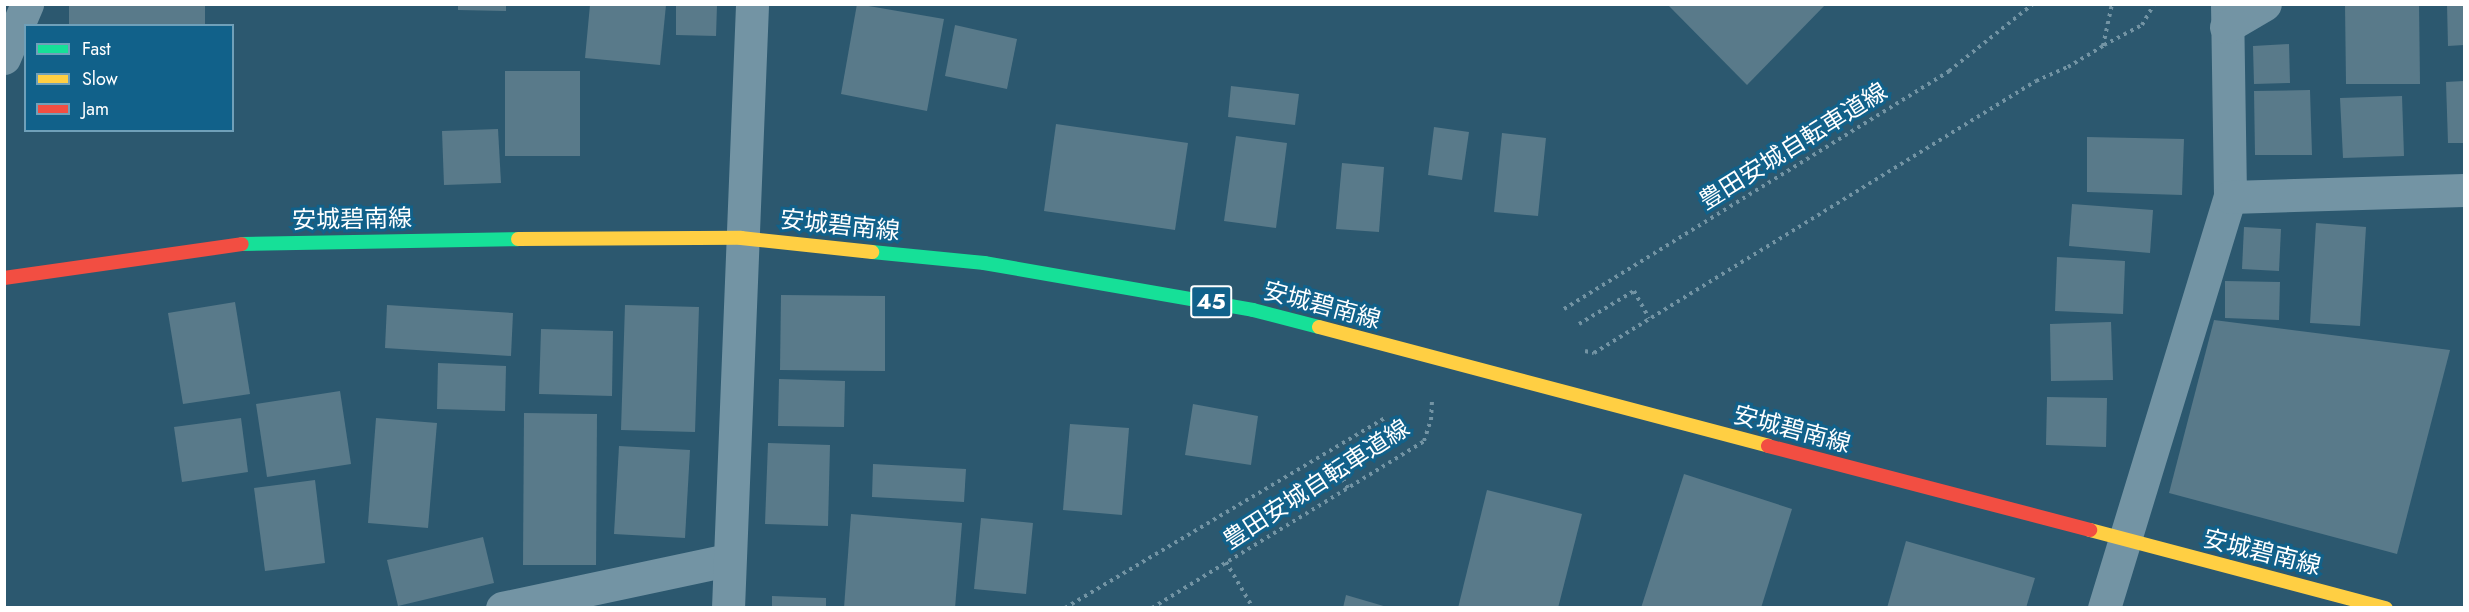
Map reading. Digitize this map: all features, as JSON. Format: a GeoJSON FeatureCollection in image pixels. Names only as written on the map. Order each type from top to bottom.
{"type":"FeatureCollection","features":[{"type":"Feature","properties":{"kind":"main road","name":"安城碧南線"},"geometry":{"type":"LineString","coordinates":[[4,278],[216,245],[741,238],[984,263],[1253,310],[2386,608]]}},
{"type":"Feature","properties":{"kind":"street"},"geometry":{"type":"LineString","coordinates":[[4,58],[27,4]]}},
{"type":"Feature","properties":{"kind":"street"},"geometry":{"type":"LineString","coordinates":[[728,608],[728,561],[752,4]]}},
{"type":"Feature","properties":{"kind":"street"},"geometry":{"type":"LineString","coordinates":[[2104,608],[2230,197],[2227,16],[2265,4]]}},
{"type":"Feature","properties":{"kind":"street"},"geometry":{"type":"LineString","coordinates":[[2230,197],[2464,190]]}},
{"type":"Feature","properties":{"kind":"street"},"geometry":{"type":"LineString","coordinates":[[502,608],[728,561]]}},
{"type":"Feature","properties":{"kind":"path","name":"豊田安城自転車道線"},"geometry":{"type":"LineString","coordinates":[[1564,309],[1949,71],[2033,4]]}},
{"type":"Feature","properties":{"kind":"path"},"geometry":{"type":"LineString","coordinates":[[2103,46],[2112,4]]}},
{"type":"Feature","properties":{"kind":"path"},"geometry":{"type":"LineString","coordinates":[[1582,351],[1594,353],[2036,81],[2068,68],[2142,25],[2154,4]]}},
{"type":"Feature","properties":{"kind":"path"},"geometry":{"type":"LineString","coordinates":[[1579,324],[1634,291],[1649,318]]}},
{"type":"Feature","properties":{"kind":"path","name":"豊田安城自転車道線"},"geometry":{"type":"LineString","coordinates":[[1152,608],[1424,441],[1431,420],[1432,398],[1469,367]]}},
{"type":"Feature","properties":{"kind":"path","name":"豊田安城自転車道線"},"geometry":{"type":"LineString","coordinates":[[1065,608],[1387,417]]}},
{"type":"Feature","properties":{"kind":"path"},"geometry":{"type":"LineString","coordinates":[[1348,488],[1337,469],[1403,429]]}},
{"type":"Feature","properties":{"kind":"path"},"geometry":{"type":"LineString","coordinates":[[1226,562],[1253,608]]}},
{"type":"Feature","properties":{"kind":"building"},"geometry":{"type":"Polygon","coordinates":[[[69,4],[205,4],[205,24],[69,24],[69,4]]]}},
{"type":"Feature","properties":{"kind":"building"},"geometry":{"type":"Polygon","coordinates":[[[458,4],[506,4],[506,11],[458,10],[458,4]]]}},
{"type":"Feature","properties":{"kind":"building"},"geometry":{"type":"Polygon","coordinates":[[[676,4],[717,4],[716,36],[676,35],[676,4]]]}},
{"type":"Feature","properties":{"kind":"building"},"geometry":{"type":"Polygon","coordinates":[[[857,4],[944,19],[927,111],[841,94],[857,4]]]}},
{"type":"Feature","properties":{"kind":"building"},"geometry":{"type":"Polygon","coordinates":[[[1667,4],[1826,4],[1747,85],[1667,4]]]}},
{"type":"Feature","properties":{"kind":"building"},"geometry":{"type":"Polygon","coordinates":[[[2345,4],[2419,4],[2420,84],[2346,84],[2345,4]]]}},
{"type":"Feature","properties":{"kind":"building"},"geometry":{"type":"Polygon","coordinates":[[[2447,4],[2464,4],[2464,45],[2448,46],[2447,4]]]}},
{"type":"Feature","properties":{"kind":"building"},"geometry":{"type":"Polygon","coordinates":[[[590,5],[666,5],[660,65],[585,58],[590,5]]]}},
{"type":"Feature","properties":{"kind":"building"},"geometry":{"type":"Polygon","coordinates":[[[955,25],[1017,39],[1007,89],[945,76],[955,25]]]}},
{"type":"Feature","properties":{"kind":"building"},"geometry":{"type":"Polygon","coordinates":[[[2289,44],[2290,83],[2254,84],[2253,46],[2289,44]]]}},
{"type":"Feature","properties":{"kind":"building"},"geometry":{"type":"Polygon","coordinates":[[[505,71],[580,71],[580,156],[505,156],[505,71]]]}},
{"type":"Feature","properties":{"kind":"building"},"geometry":{"type":"Polygon","coordinates":[[[2464,81],[2464,143],[2448,143],[2446,82],[2464,81]]]}},
{"type":"Feature","properties":{"kind":"building"},"geometry":{"type":"Polygon","coordinates":[[[1231,86],[1299,94],[1295,125],[1228,117],[1231,86]]]}},
{"type":"Feature","properties":{"kind":"building"},"geometry":{"type":"Polygon","coordinates":[[[2310,90],[2312,155],[2255,155],[2254,91],[2310,90]]]}},
{"type":"Feature","properties":{"kind":"building"},"geometry":{"type":"Polygon","coordinates":[[[2402,96],[2404,156],[2343,158],[2340,98],[2402,96]]]}},
{"type":"Feature","properties":{"kind":"building"},"geometry":{"type":"Polygon","coordinates":[[[1056,124],[1188,143],[1175,230],[1044,211],[1056,124]]]}},
{"type":"Feature","properties":{"kind":"building"},"geometry":{"type":"Polygon","coordinates":[[[1434,127],[1469,132],[1462,180],[1428,175],[1434,127]]]}},
{"type":"Feature","properties":{"kind":"building"},"geometry":{"type":"Polygon","coordinates":[[[498,129],[501,183],[444,185],[442,131],[498,129]]]}},
{"type":"Feature","properties":{"kind":"building"},"geometry":{"type":"Polygon","coordinates":[[[1502,133],[1546,138],[1538,216],[1494,212],[1502,133]]]}},
{"type":"Feature","properties":{"kind":"building"},"geometry":{"type":"Polygon","coordinates":[[[1236,136],[1287,143],[1276,228],[1224,221],[1236,136]]]}},
{"type":"Feature","properties":{"kind":"building"},"geometry":{"type":"Polygon","coordinates":[[[2087,137],[2184,139],[2182,195],[2087,192],[2087,137]]]}},
{"type":"Feature","properties":{"kind":"building"},"geometry":{"type":"Polygon","coordinates":[[[1342,163],[1384,167],[1379,232],[1336,229],[1342,163]]]}},
{"type":"Feature","properties":{"kind":"building"},"geometry":{"type":"Polygon","coordinates":[[[2072,204],[2153,210],[2150,253],[2069,246],[2072,204]]]}},
{"type":"Feature","properties":{"kind":"building"},"geometry":{"type":"Polygon","coordinates":[[[2316,223],[2366,227],[2360,326],[2310,323],[2316,223]]]}},
{"type":"Feature","properties":{"kind":"building"},"geometry":{"type":"Polygon","coordinates":[[[2244,227],[2281,229],[2279,271],[2242,269],[2244,227]]]}},
{"type":"Feature","properties":{"kind":"building"},"geometry":{"type":"Polygon","coordinates":[[[2057,257],[2125,261],[2123,314],[2055,311],[2057,257]]]}},
{"type":"Feature","properties":{"kind":"building"},"geometry":{"type":"Polygon","coordinates":[[[2225,281],[2280,282],[2279,320],[2225,318],[2225,281]]]}},
{"type":"Feature","properties":{"kind":"building"},"geometry":{"type":"Polygon","coordinates":[[[781,295],[885,296],[885,371],[780,370],[781,295]]]}},
{"type":"Feature","properties":{"kind":"building"},"geometry":{"type":"Polygon","coordinates":[[[235,302],[250,394],[183,404],[168,313],[235,302]]]}},
{"type":"Feature","properties":{"kind":"building"},"geometry":{"type":"Polygon","coordinates":[[[387,305],[513,313],[511,356],[385,348],[387,305]]]}},
{"type":"Feature","properties":{"kind":"building"},"geometry":{"type":"Polygon","coordinates":[[[625,305],[699,307],[695,432],[621,430],[625,305]]]}},
{"type":"Feature","properties":{"kind":"building"},"geometry":{"type":"Polygon","coordinates":[[[2214,320],[2450,350],[2397,554],[2169,493],[2214,320]]]}},
{"type":"Feature","properties":{"kind":"building"},"geometry":{"type":"Polygon","coordinates":[[[2111,322],[2113,380],[2051,381],[2050,324],[2111,322]]]}},
{"type":"Feature","properties":{"kind":"building"},"geometry":{"type":"Polygon","coordinates":[[[541,329],[613,331],[612,396],[539,394],[541,329]]]}},
{"type":"Feature","properties":{"kind":"building"},"geometry":{"type":"Polygon","coordinates":[[[438,363],[506,366],[505,411],[437,409],[438,363]]]}},
{"type":"Feature","properties":{"kind":"building"},"geometry":{"type":"Polygon","coordinates":[[[779,379],[845,381],[844,427],[778,426],[779,379]]]}},
{"type":"Feature","properties":{"kind":"building"},"geometry":{"type":"Polygon","coordinates":[[[340,391],[351,464],[267,477],[256,404],[340,391]]]}},
{"type":"Feature","properties":{"kind":"building"},"geometry":{"type":"Polygon","coordinates":[[[2047,397],[2107,398],[2106,447],[2046,445],[2047,397]]]}},
{"type":"Feature","properties":{"kind":"building"},"geometry":{"type":"Polygon","coordinates":[[[1193,404],[1258,416],[1251,465],[1185,455],[1193,404]]]}},
{"type":"Feature","properties":{"kind":"building"},"geometry":{"type":"Polygon","coordinates":[[[524,413],[597,414],[596,565],[523,565],[524,413]]]}},
{"type":"Feature","properties":{"kind":"building"},"geometry":{"type":"Polygon","coordinates":[[[241,418],[248,472],[182,482],[174,427],[241,418]]]}},
{"type":"Feature","properties":{"kind":"building"},"geometry":{"type":"Polygon","coordinates":[[[376,418],[437,423],[428,528],[368,523],[376,418]]]}},
{"type":"Feature","properties":{"kind":"building"},"geometry":{"type":"Polygon","coordinates":[[[1070,424],[1129,428],[1122,515],[1063,510],[1070,424]]]}},
{"type":"Feature","properties":{"kind":"building"},"geometry":{"type":"Polygon","coordinates":[[[768,443],[830,445],[828,526],[765,524],[768,443]]]}},
{"type":"Feature","properties":{"kind":"building"},"geometry":{"type":"Polygon","coordinates":[[[619,446],[690,450],[685,538],[614,534],[619,446]]]}},
{"type":"Feature","properties":{"kind":"building"},"geometry":{"type":"Polygon","coordinates":[[[873,464],[966,469],[964,502],[872,497],[873,464]]]}},
{"type":"Feature","properties":{"kind":"building"},"geometry":{"type":"Polygon","coordinates":[[[1684,474],[1792,509],[1761,608],[1641,608],[1684,474]]]}},
{"type":"Feature","properties":{"kind":"building"},"geometry":{"type":"Polygon","coordinates":[[[315,480],[325,563],[265,571],[254,488],[315,480]]]}},
{"type":"Feature","properties":{"kind":"building"},"geometry":{"type":"Polygon","coordinates":[[[1487,490],[1582,514],[1558,608],[1458,608],[1487,490]]]}},
{"type":"Feature","properties":{"kind":"building"},"geometry":{"type":"Polygon","coordinates":[[[851,514],[962,523],[955,608],[844,608],[851,514]]]}},
{"type":"Feature","properties":{"kind":"building"},"geometry":{"type":"Polygon","coordinates":[[[981,518],[1033,523],[1026,594],[974,589],[981,518]]]}},
{"type":"Feature","properties":{"kind":"building"},"geometry":{"type":"Polygon","coordinates":[[[483,537],[494,583],[398,606],[387,560],[483,537]]]}},
{"type":"Feature","properties":{"kind":"building"},"geometry":{"type":"Polygon","coordinates":[[[1906,541],[2035,578],[2026,608],[1887,608],[1906,541]]]}},
{"type":"Feature","properties":{"kind":"building"},"geometry":{"type":"Polygon","coordinates":[[[1346,595],[1387,607],[1387,608],[1343,608],[1346,595]]]}},
{"type":"Feature","properties":{"kind":"building"},"geometry":{"type":"Polygon","coordinates":[[[772,596],[826,598],[826,608],[772,608],[772,596]]]}},
{"type":"Feature","properties":{"kind":"traffic: fast"},"geometry":{"type":"LineString","coordinates":[[242,244],[518,239]]}},
{"type":"Feature","properties":{"kind":"traffic: fast"},"geometry":{"type":"LineString","coordinates":[[872,252],[984,263],[1253,310],[1319,327]]}},
{"type":"Feature","properties":{"kind":"traffic: slow"},"geometry":{"type":"LineString","coordinates":[[518,239],[741,238],[872,252]]}},
{"type":"Feature","properties":{"kind":"traffic: slow"},"geometry":{"type":"LineString","coordinates":[[1319,327],[1768,446]]}},
{"type":"Feature","properties":{"kind":"traffic: slow"},"geometry":{"type":"LineString","coordinates":[[2090,530],[2386,608]]}},
{"type":"Feature","properties":{"kind":"traffic: jam"},"geometry":{"type":"LineString","coordinates":[[4,278],[242,244]]}},
{"type":"Feature","properties":{"kind":"traffic: jam"},"geometry":{"type":"LineString","coordinates":[[1768,446],[2090,530]]}}]}
